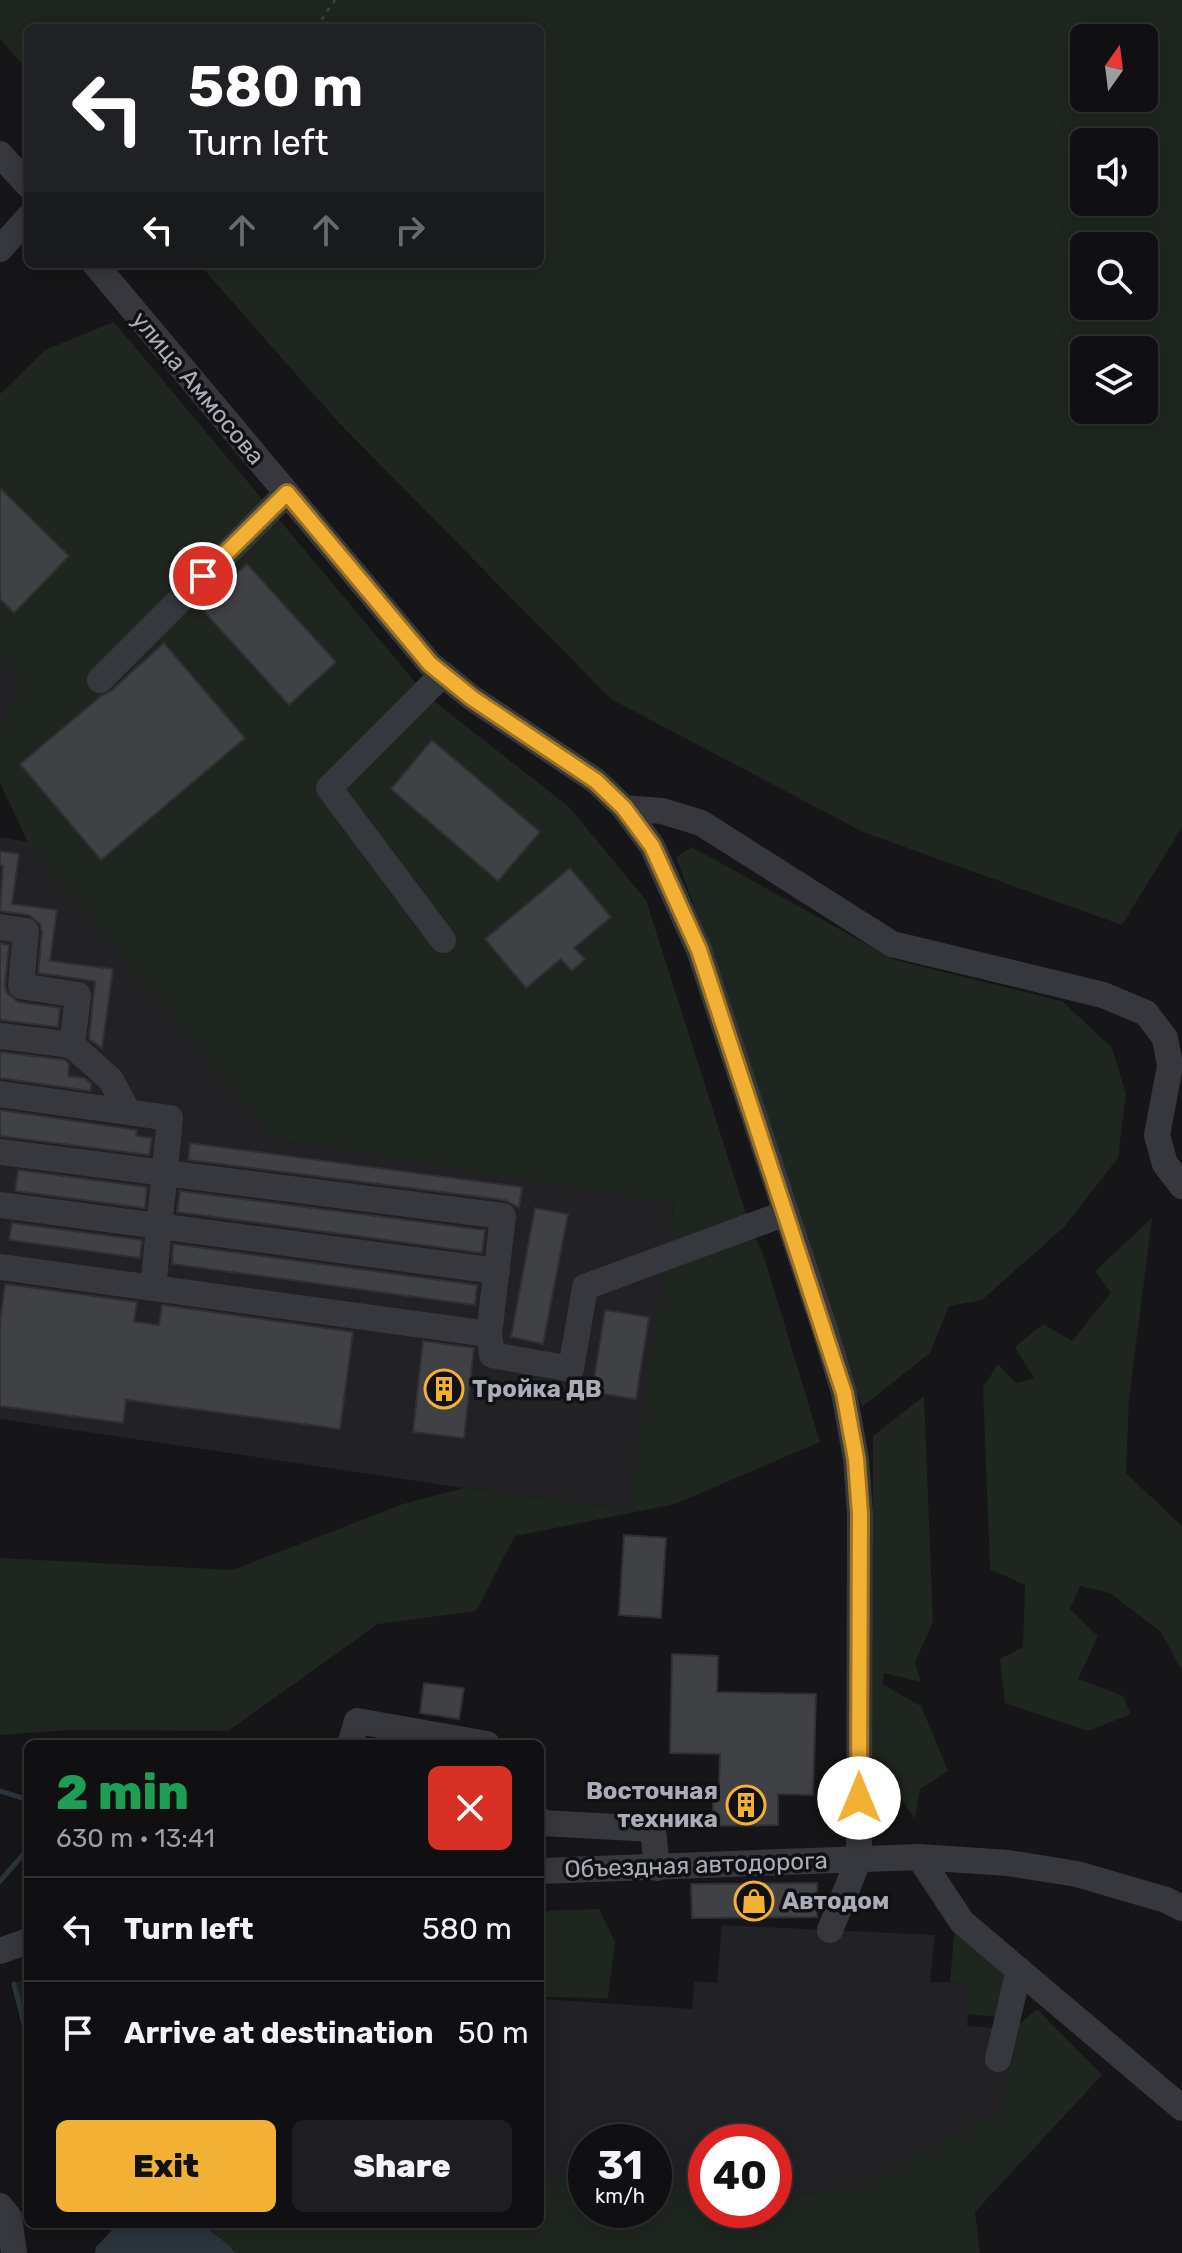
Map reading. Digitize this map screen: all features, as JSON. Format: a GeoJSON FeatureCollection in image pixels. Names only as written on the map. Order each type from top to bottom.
{"type":"FeatureCollection","features":[{"type":"Feature","properties":{"kind":"street"},"geometry":{"type":"LineString","coordinates":[[0,154],[24,181]]}},
{"type":"Feature","properties":{"kind":"street"},"geometry":{"type":"LineString","coordinates":[[0,249],[24,222]]}},
{"type":"Feature","properties":{"kind":"street","name":"улица Аммосова"},"geometry":{"type":"LineString","coordinates":[[98,268],[430,664],[472,698],[596,781],[624,808],[652,846],[699,950],[844,1393],[856,1459],[860,1514],[859,1859]]}},
{"type":"Feature","properties":{"kind":"street"},"geometry":{"type":"LineString","coordinates":[[100,680],[287,493]]}},
{"type":"Feature","properties":{"kind":"street"},"geometry":{"type":"LineString","coordinates":[[443,674],[329,788],[443,940]]}},
{"type":"Feature","properties":{"kind":"street"},"geometry":{"type":"LineString","coordinates":[[624,808],[662,811],[701,823],[892,944],[1103,995],[1146,1013],[1165,1038],[1170,1066],[1157,1135],[1165,1164],[1182,1186]]}},
{"type":"Feature","properties":{"kind":"street"},"geometry":{"type":"LineString","coordinates":[[0,927],[26,931],[10,984],[78,995],[72,1045]]}},
{"type":"Feature","properties":{"kind":"street"},"geometry":{"type":"LineString","coordinates":[[0,1036],[72,1045],[111,1080],[128,1112]]}},
{"type":"Feature","properties":{"kind":"street"},"geometry":{"type":"LineString","coordinates":[[0,1094],[170,1118],[153,1288]]}},
{"type":"Feature","properties":{"kind":"street"},"geometry":{"type":"LineString","coordinates":[[0,1152],[503,1216],[489,1334],[492,1355],[571,1369],[585,1287],[786,1213]]}},
{"type":"Feature","properties":{"kind":"street"},"geometry":{"type":"LineString","coordinates":[[0,1205],[497,1271]]}},
{"type":"Feature","properties":{"kind":"street"},"geometry":{"type":"LineString","coordinates":[[0,1267],[489,1334]]}},
{"type":"Feature","properties":{"kind":"street"},"geometry":{"type":"LineString","coordinates":[[351,1740],[357,1721],[464,1740]]}},
{"type":"Feature","properties":{"kind":"street"},"geometry":{"type":"LineString","coordinates":[[544,1823],[653,1829],[657,1868]]}},
{"type":"Feature","properties":{"kind":"street"},"geometry":{"type":"LineString","coordinates":[[919,1857],[962,1922],[1182,2108]]}},
{"type":"Feature","properties":{"kind":"street","name":"Объездная автодорога"},"geometry":{"type":"LineString","coordinates":[[544,1871],[919,1857],[1008,1863],[1077,1874],[1166,1900],[1182,1908]]}},
{"type":"Feature","properties":{"kind":"street"},"geometry":{"type":"LineString","coordinates":[[830,1930],[859,1859]]}},
{"type":"Feature","properties":{"kind":"street"},"geometry":{"type":"LineString","coordinates":[[0,1951],[24,1942]]}},
{"type":"Feature","properties":{"kind":"street"},"geometry":{"type":"LineString","coordinates":[[998,2059],[1019,1970]]}},
{"type":"Feature","properties":{"kind":"street"},"geometry":{"type":"LineString","coordinates":[[0,2206],[9,2217],[14,2253]]}},
{"type":"Feature","properties":{"kind":"path"},"geometry":{"type":"LineString","coordinates":[[319,24],[335,0]]}},
{"type":"Feature","properties":{"kind":"shaded area"},"geometry":{"type":"Polygon","coordinates":[[[0,0],[1182,0],[1182,827],[1122,925],[863,832],[611,699],[340,424],[203,268],[544,268],[544,24],[24,24],[24,66],[0,39],[0,0]]]}},
{"type":"Feature","properties":{"kind":"shaded area"},"geometry":{"type":"Polygon","coordinates":[[[114,322],[425,694],[569,807],[646,900],[747,1217],[764,1257],[820,1442],[675,1504],[515,1536],[476,1611],[378,1624],[228,1731],[70,1730],[0,1735],[0,1558],[233,1570],[403,1504],[464,1488],[630,1510],[674,1203],[274,1139],[28,842],[0,783],[0,733],[25,682],[0,657],[0,394],[45,350],[114,322]]]}},
{"type":"Feature","properties":{"kind":"shaded area"},"geometry":{"type":"Polygon","coordinates":[[[0,657],[25,682],[0,733],[0,657]]]}},
{"type":"Feature","properties":{"kind":"shaded area"},"geometry":{"type":"Polygon","coordinates":[[[0,837],[28,842],[274,1139],[674,1202],[631,1510],[0,1419],[0,837]]]}},
{"type":"Feature","properties":{"kind":"shaded area"},"geometry":{"type":"Polygon","coordinates":[[[692,847],[895,960],[1062,1001],[1112,1048],[1126,1094],[1118,1158],[1064,1227],[982,1300],[949,1306],[930,1353],[862,1407],[722,982],[676,857],[692,847]]]}},
{"type":"Feature","properties":{"kind":"shaded area"},"geometry":{"type":"Polygon","coordinates":[[[1152,1218],[1129,1399],[1126,1473],[1182,1526],[1182,1671],[1161,1632],[1110,1593],[1080,1586],[1070,1609],[1098,1636],[1078,1679],[1123,1696],[1131,1714],[1088,1731],[1005,1703],[1000,1659],[1023,1647],[1025,1585],[990,1569],[983,1387],[998,1364],[1016,1383],[1034,1378],[1015,1347],[1043,1324],[1072,1341],[1111,1293],[1095,1271],[1152,1218]]]}},
{"type":"Feature","properties":{"kind":"shaded area"},"geometry":{"type":"Polygon","coordinates":[[[924,1396],[933,1622],[915,1662],[921,1682],[884,1673],[882,1684],[921,1706],[948,1771],[920,1789],[915,1819],[872,1756],[873,1436],[924,1396]]]}},
{"type":"Feature","properties":{"kind":"shaded area"},"geometry":{"type":"Polygon","coordinates":[[[599,1909],[615,1942],[608,1998],[544,1997],[544,1911],[599,1909]]]}},
{"type":"Feature","properties":{"kind":"shaded area"},"geometry":{"type":"Polygon","coordinates":[[[962,1922],[1019,1970],[1008,2018],[968,2014],[972,1984],[950,1982],[954,1936],[962,1922]]]}},
{"type":"Feature","properties":{"kind":"shaded area"},"geometry":{"type":"Polygon","coordinates":[[[722,1925],[935,1935],[930,1982],[972,1983],[967,2026],[1013,2029],[1004,2111],[854,2190],[792,2195],[792,2124],[688,2124],[688,2190],[672,2188],[672,2124],[568,2124],[568,2180],[544,2178],[544,1999],[692,2009],[694,1981],[717,1983],[722,1925]]]}},
{"type":"Feature","properties":{"kind":"shaded area"},"geometry":{"type":"Polygon","coordinates":[[[24,1979],[24,2024],[14,1984],[24,1979]]]}},
{"type":"Feature","properties":{"kind":"shaded area"},"geometry":{"type":"Polygon","coordinates":[[[1037,2009],[1102,2075],[975,2212],[980,2253],[235,2253],[206,2228],[544,2228],[544,2178],[568,2180],[568,2228],[672,2228],[672,2188],[688,2190],[688,2228],[792,2228],[792,2195],[854,2190],[1003,2111],[1013,2029],[1037,2009]]]}},
{"type":"Feature","properties":{"kind":"shaded area"},"geometry":{"type":"Polygon","coordinates":[[[114,2228],[206,2228],[235,2253],[95,2253],[96,2247],[114,2228]]]}},
{"type":"Feature","properties":{"kind":"building"},"geometry":{"type":"Polygon","coordinates":[[[0,488],[69,556],[14,613],[0,599],[0,488]]]}},
{"type":"Feature","properties":{"kind":"building"},"geometry":{"type":"Polygon","coordinates":[[[247,564],[336,662],[289,705],[200,607],[247,564]]]}},
{"type":"Feature","properties":{"kind":"building"},"geometry":{"type":"Polygon","coordinates":[[[164,643],[245,738],[101,860],[20,764],[111,691],[164,643]]]}},
{"type":"Feature","properties":{"kind":"building"},"geometry":{"type":"Polygon","coordinates":[[[432,740],[540,832],[498,881],[391,789],[432,740]]]}},
{"type":"Feature","properties":{"kind":"building"},"geometry":{"type":"Polygon","coordinates":[[[0,851],[19,854],[12,904],[57,910],[50,961],[113,969],[102,1048],[89,1039],[95,981],[38,973],[40,924],[29,915],[0,911],[3,866],[0,865],[0,851]]]}},
{"type":"Feature","properties":{"kind":"building"},"geometry":{"type":"Polygon","coordinates":[[[570,868],[611,917],[574,948],[585,959],[572,971],[561,959],[526,988],[485,939],[570,868]]]}},
{"type":"Feature","properties":{"kind":"building"},"geometry":{"type":"Polygon","coordinates":[[[0,943],[9,945],[7,993],[18,1002],[60,1008],[58,1027],[0,1020],[0,943]]]}},
{"type":"Feature","properties":{"kind":"building"},"geometry":{"type":"Polygon","coordinates":[[[0,1052],[65,1060],[69,1064],[68,1076],[85,1078],[91,1084],[91,1091],[0,1078],[0,1052]]]}},
{"type":"Feature","properties":{"kind":"building"},"geometry":{"type":"Polygon","coordinates":[[[0,1110],[137,1130],[136,1136],[152,1138],[149,1155],[0,1136],[0,1110]]]}},
{"type":"Feature","properties":{"kind":"building"},"geometry":{"type":"Polygon","coordinates":[[[190,1143],[522,1187],[519,1208],[505,1200],[188,1160],[190,1143]]]}},
{"type":"Feature","properties":{"kind":"building"},"geometry":{"type":"Polygon","coordinates":[[[18,1170],[147,1187],[145,1208],[15,1191],[18,1170]]]}},
{"type":"Feature","properties":{"kind":"building"},"geometry":{"type":"Polygon","coordinates":[[[180,1191],[485,1230],[482,1253],[177,1212],[180,1191]]]}},
{"type":"Feature","properties":{"kind":"building"},"geometry":{"type":"Polygon","coordinates":[[[535,1208],[568,1214],[543,1344],[511,1337],[535,1208]]]}},
{"type":"Feature","properties":{"kind":"building"},"geometry":{"type":"Polygon","coordinates":[[[12,1223],[142,1240],[140,1258],[9,1240],[12,1223]]]}},
{"type":"Feature","properties":{"kind":"building"},"geometry":{"type":"Polygon","coordinates":[[[173,1244],[477,1285],[475,1305],[172,1264],[173,1244]]]}},
{"type":"Feature","properties":{"kind":"building"},"geometry":{"type":"Polygon","coordinates":[[[5,1284],[137,1302],[134,1322],[159,1325],[162,1305],[353,1332],[340,1429],[126,1400],[123,1423],[0,1406],[0,1323],[5,1284]]]}},
{"type":"Feature","properties":{"kind":"building"},"geometry":{"type":"Polygon","coordinates":[[[605,1310],[649,1317],[636,1399],[592,1392],[605,1310]]]}},
{"type":"Feature","properties":{"kind":"building","name":"Тройка ДВ"},"geometry":{"type":"Polygon","coordinates":[[[423,1341],[474,1348],[464,1438],[413,1432],[423,1341]]]}},
{"type":"Feature","properties":{"kind":"building"},"geometry":{"type":"Polygon","coordinates":[[[624,1535],[666,1538],[661,1618],[619,1615],[624,1535]]]}},
{"type":"Feature","properties":{"kind":"building"},"geometry":{"type":"Polygon","coordinates":[[[672,1654],[718,1656],[717,1692],[816,1694],[813,1795],[778,1794],[778,1825],[713,1826],[713,1785],[719,1785],[720,1754],[670,1753],[672,1654]]]}},
{"type":"Feature","properties":{"kind":"building"},"geometry":{"type":"Polygon","coordinates":[[[424,1683],[464,1688],[459,1719],[420,1713],[424,1683]]]}},
{"type":"Feature","properties":{"kind":"building","name":"Автодом"},"geometry":{"type":"Polygon","coordinates":[[[817,1883],[817,1917],[692,1918],[691,1884],[817,1883]]]}},
{"type":"Feature","properties":{"kind":"waterway"},"geometry":{"type":"LineString","coordinates":[[0,1791],[24,1799]]}},
{"type":"Feature","properties":{"kind":"waterway"},"geometry":{"type":"LineString","coordinates":[[0,1881],[24,1854]]}},
{"type":"Feature","properties":{"kind":"waterway"},"geometry":{"type":"LineString","coordinates":[[14,1984],[24,2024]]}},
{"type":"Feature","properties":{"kind":"place","name":"Тройка ДВ"},"geometry":{"type":"Point","coordinates":[444,1389]}},
{"type":"Feature","properties":{"kind":"place","name":"Восточная техника"},"geometry":{"type":"Point","coordinates":[746,1805]}},
{"type":"Feature","properties":{"kind":"place","name":"Автодом"},"geometry":{"type":"Point","coordinates":[754,1901]}},
{"type":"Feature","properties":{"kind":"route"},"geometry":{"type":"LineString","coordinates":[[203,576],[287,493],[430,664],[472,698],[596,781],[624,808],[652,846],[699,950],[844,1393],[856,1459],[860,1514],[859,1798]]}}]}
